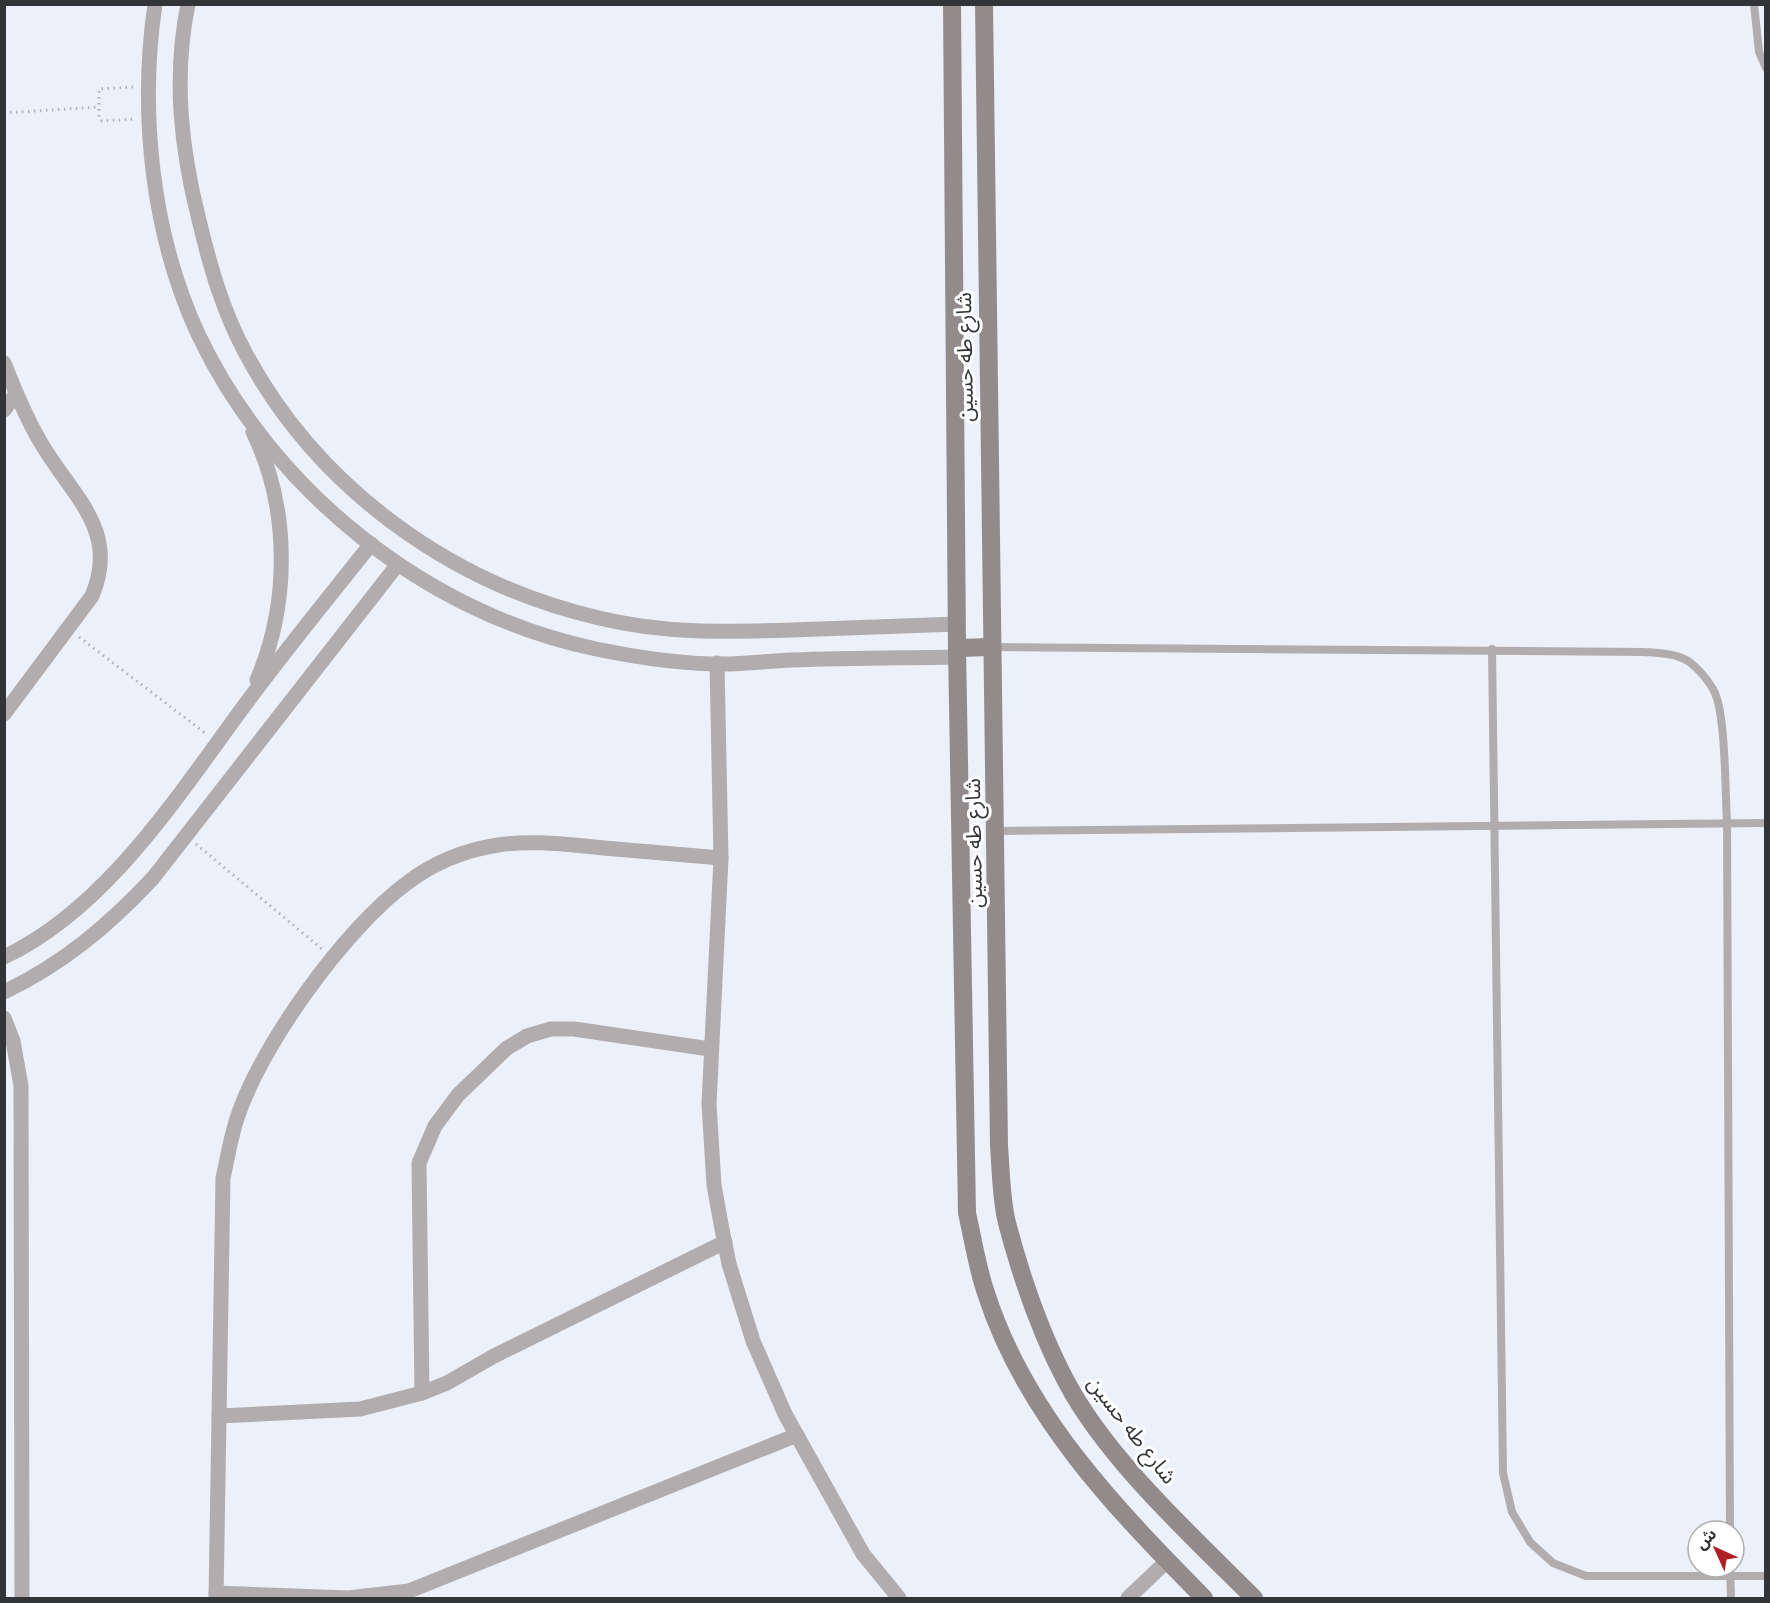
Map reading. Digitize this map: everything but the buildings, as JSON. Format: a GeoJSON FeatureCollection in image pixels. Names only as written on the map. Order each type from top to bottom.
{"type":"FeatureCollection","features":[{"type":"Feature","properties":{"kind":"main road","name":"شارع طه حسين"},"geometry":{"type":"LineString","coordinates":[[952,4],[958,653],[967,1213],[986,1292],[1003,1338],[1031,1391],[1096,1483],[1204,1599]]}},
{"type":"Feature","properties":{"kind":"main road","name":"شارع طه حسين"},"geometry":{"type":"LineString","coordinates":[[984,4],[992,647],[997,831],[999,1146],[1006,1221],[1044,1335],[1067,1383],[1109,1444],[1172,1516],[1254,1599]]}},
{"type":"Feature","properties":{"kind":"main road"},"geometry":{"type":"LineString","coordinates":[[958,653],[992,647]]}},
{"type":"Feature","properties":{"kind":"street"},"geometry":{"type":"LineString","coordinates":[[155,4],[149,119],[154,175],[162,219],[178,283],[198,335],[241,408],[258,442],[270,478],[281,553],[280,591],[274,628],[264,665],[248,700]]}},
{"type":"Feature","properties":{"kind":"street"},"geometry":{"type":"LineString","coordinates":[[188,4],[180,66],[180,119],[187,172],[213,272],[227,314],[257,372],[316,453],[374,508],[405,533],[477,575],[537,600],[599,619],[664,629],[728,633],[958,624]]}},
{"type":"Feature","properties":{"kind":"street"},"geometry":{"type":"LineString","coordinates":[[4,363],[16,394],[40,442],[89,515],[99,535],[102,551],[98,582],[92,596],[4,714]]}},
{"type":"Feature","properties":{"kind":"street"},"geometry":{"type":"LineString","coordinates":[[4,410],[16,394]]}},
{"type":"Feature","properties":{"kind":"street"},"geometry":{"type":"LineString","coordinates":[[241,408],[294,474],[323,504],[371,544],[398,564],[463,602],[548,636],[637,657],[717,663],[958,653]]}},
{"type":"Feature","properties":{"kind":"street"},"geometry":{"type":"LineString","coordinates":[[4,957],[46,933],[104,885],[129,857],[248,700],[371,544]]}},
{"type":"Feature","properties":{"kind":"street"},"geometry":{"type":"LineString","coordinates":[[4,992],[64,959],[96,934],[153,878],[398,564]]}},
{"type":"Feature","properties":{"kind":"street"},"geometry":{"type":"LineString","coordinates":[[717,663],[721,858],[716,988],[710,1049],[710,1144],[724,1242],[753,1341],[797,1434],[863,1554],[899,1599]]}},
{"type":"Feature","properties":{"kind":"street"},"geometry":{"type":"LineString","coordinates":[[721,858],[538,842],[479,849],[441,862],[408,882],[381,906],[333,958],[283,1028],[254,1080],[235,1123],[223,1178],[216,1596],[348,1598],[409,1591],[797,1434]]}},
{"type":"Feature","properties":{"kind":"street"},"geometry":{"type":"LineString","coordinates":[[4,1018],[13,1041],[21,1086],[22,1599]]}},
{"type":"Feature","properties":{"kind":"street"},"geometry":{"type":"LineString","coordinates":[[422,1393],[419,1163],[435,1126],[458,1095],[507,1048],[527,1035],[551,1029],[574,1029],[710,1049]]}},
{"type":"Feature","properties":{"kind":"street"},"geometry":{"type":"LineString","coordinates":[[219,1416],[360,1409],[422,1393],[724,1242]]}},
{"type":"Feature","properties":{"kind":"street"},"geometry":{"type":"LineString","coordinates":[[1128,1599],[1167,1561]]}},
{"type":"Feature","properties":{"kind":"lane"},"geometry":{"type":"LineString","coordinates":[[1755,4],[1758,45],[1766,69]]}},
{"type":"Feature","properties":{"kind":"lane"},"geometry":{"type":"LineString","coordinates":[[992,647],[1643,652],[1670,654],[1688,661],[1715,693],[1719,711],[1727,823],[1730,1519]]}},
{"type":"Feature","properties":{"kind":"lane"},"geometry":{"type":"LineString","coordinates":[[1492,650],[1503,1473],[1512,1512],[1530,1542],[1553,1563],[1586,1576],[1686,1577]]}},
{"type":"Feature","properties":{"kind":"lane"},"geometry":{"type":"LineString","coordinates":[[997,831],[1766,823]]}},
{"type":"Feature","properties":{"kind":"lane"},"geometry":{"type":"LineString","coordinates":[[1746,1577],[1766,1576]]}},
{"type":"Feature","properties":{"kind":"lane"},"geometry":{"type":"LineString","coordinates":[[1730,1579],[1731,1599]]}},
{"type":"Feature","properties":{"kind":"path"},"geometry":{"type":"LineString","coordinates":[[149,119],[102,121],[99,89],[150,87]]}},
{"type":"Feature","properties":{"kind":"path"},"geometry":{"type":"LineString","coordinates":[[4,113],[99,107]]}},
{"type":"Feature","properties":{"kind":"path"},"geometry":{"type":"LineString","coordinates":[[68,629],[218,742]]}},
{"type":"Feature","properties":{"kind":"path"},"geometry":{"type":"LineString","coordinates":[[186,835],[333,958]]}}]}
